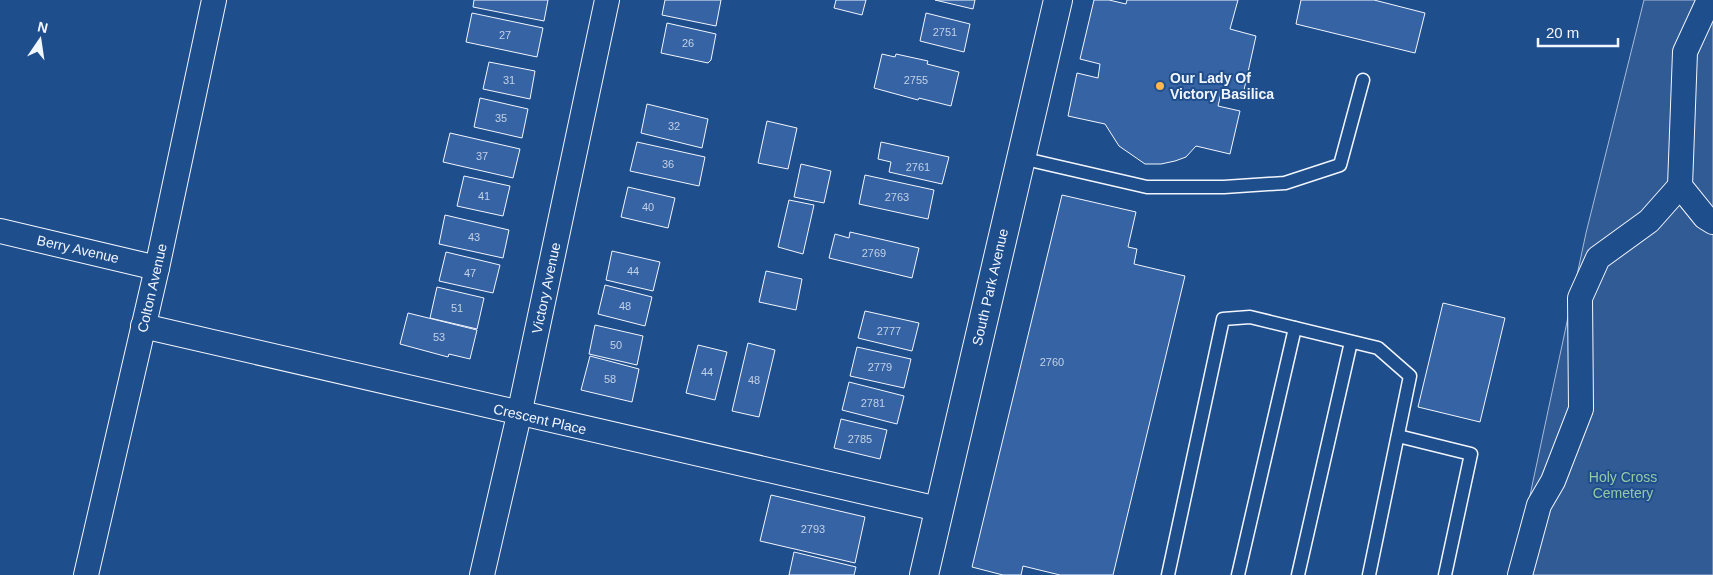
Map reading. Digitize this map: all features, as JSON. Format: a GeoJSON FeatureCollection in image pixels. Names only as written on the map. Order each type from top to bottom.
{"type":"FeatureCollection","features":[{"type":"Feature","properties":{"kind":"main road","name":"South Park Avenue"},"geometry":{"type":"LineString","coordinates":[[924,575],[1058,0]]}},
{"type":"Feature","properties":{"kind":"street","name":"Colton Avenue"},"geometry":{"type":"LineString","coordinates":[[86,575],[156,268],[214,0]]}},
{"type":"Feature","properties":{"kind":"street","name":"Victory Avenue"},"geometry":{"type":"LineString","coordinates":[[482,575],[519,415],[608,0]]}},
{"type":"Feature","properties":{"kind":"street"},"geometry":{"type":"LineString","coordinates":[[1520,575],[1539,505],[1553,481],[1581,409],[1580,298],[1598,258],[1649,221],[1680,186],[1685,52],[1709,0]]}},
{"type":"Feature","properties":{"kind":"street"},"geometry":{"type":"LineString","coordinates":[[1680,186],[1705,217],[1713,222]]}},
{"type":"Feature","properties":{"kind":"street","name":"Berry Avenue"},"geometry":{"type":"LineString","coordinates":[[0,231],[156,268]]}},
{"type":"Feature","properties":{"kind":"street","name":"Crescent Place"},"geometry":{"type":"LineString","coordinates":[[143,326],[519,415],[938,509]]}},
{"type":"Feature","properties":{"kind":"lane"},"geometry":{"type":"LineString","coordinates":[[1021,158],[1147,187],[1224,187],[1285,183],[1340,165],[1363,80]]}},
{"type":"Feature","properties":{"kind":"lane"},"geometry":{"type":"LineString","coordinates":[[1168,575],[1224,319],[1250,316],[1378,348],[1410,376],[1369,575]]}},
{"type":"Feature","properties":{"kind":"lane"},"geometry":{"type":"LineString","coordinates":[[1238,575],[1295,328]]}},
{"type":"Feature","properties":{"kind":"lane"},"geometry":{"type":"LineString","coordinates":[[1298,575],[1352,342]]}},
{"type":"Feature","properties":{"kind":"lane"},"geometry":{"type":"LineString","coordinates":[[1398,436],[1471,454],[1445,575]]}},
{"type":"Feature","properties":{"kind":"shaded area","name":"Holy Cross Cemetery"},"geometry":{"type":"Polygon","coordinates":[[[1644,0],[1713,0],[1713,575],[1513,575],[1586,233],[1644,0]]]}},
{"type":"Feature","properties":{"kind":"building"},"geometry":{"type":"Polygon","coordinates":[[[474,0],[548,0],[544,21],[473,7],[474,0]]]}},
{"type":"Feature","properties":{"kind":"building"},"geometry":{"type":"Polygon","coordinates":[[[665,0],[721,0],[716,26],[662,15],[665,0]]]}},
{"type":"Feature","properties":{"kind":"building"},"geometry":{"type":"Polygon","coordinates":[[[836,0],[866,0],[862,15],[834,8],[836,0]]]}},
{"type":"Feature","properties":{"kind":"building"},"geometry":{"type":"Polygon","coordinates":[[[935,0],[975,0],[973,9],[935,0]]]}},
{"type":"Feature","properties":{"kind":"building","name":"Our Lady Of Victory Basilica"},"geometry":{"type":"Polygon","coordinates":[[[1094,0],[1109,0],[1126,4],[1127,0],[1238,0],[1230,29],[1256,36],[1242,99],[1221,93],[1218,106],[1240,111],[1230,154],[1196,146],[1186,157],[1175,161],[1161,164],[1145,164],[1119,146],[1105,124],[1068,116],[1077,73],[1098,78],[1100,64],[1080,59],[1094,0]]]}},
{"type":"Feature","properties":{"kind":"building"},"geometry":{"type":"Polygon","coordinates":[[[1301,0],[1374,0],[1425,13],[1415,53],[1296,24],[1301,0]]]}},
{"type":"Feature","properties":{"kind":"building"},"geometry":{"type":"Polygon","coordinates":[[[472,13],[543,28],[537,57],[466,42],[472,13]]]}},
{"type":"Feature","properties":{"kind":"building"},"geometry":{"type":"Polygon","coordinates":[[[926,13],[970,24],[964,52],[920,41],[926,13]]]}},
{"type":"Feature","properties":{"kind":"building"},"geometry":{"type":"Polygon","coordinates":[[[667,23],[716,34],[711,60],[708,63],[661,53],[667,23]]]}},
{"type":"Feature","properties":{"kind":"building"},"geometry":{"type":"Polygon","coordinates":[[[882,54],[895,57],[896,54],[928,61],[927,64],[959,72],[951,106],[919,98],[918,100],[874,88],[882,54]]]}},
{"type":"Feature","properties":{"kind":"building"},"geometry":{"type":"Polygon","coordinates":[[[489,62],[535,71],[530,99],[483,89],[489,62]]]}},
{"type":"Feature","properties":{"kind":"building"},"geometry":{"type":"Polygon","coordinates":[[[480,98],[528,109],[522,138],[474,127],[480,98]]]}},
{"type":"Feature","properties":{"kind":"building"},"geometry":{"type":"Polygon","coordinates":[[[647,104],[708,119],[702,148],[641,133],[647,104]]]}},
{"type":"Feature","properties":{"kind":"building"},"geometry":{"type":"Polygon","coordinates":[[[767,121],[797,128],[788,169],[758,163],[767,121]]]}},
{"type":"Feature","properties":{"kind":"building"},"geometry":{"type":"Polygon","coordinates":[[[450,133],[520,149],[513,178],[443,162],[450,133]]]}},
{"type":"Feature","properties":{"kind":"building"},"geometry":{"type":"Polygon","coordinates":[[[637,142],[705,157],[699,186],[630,171],[637,142]]]}},
{"type":"Feature","properties":{"kind":"building"},"geometry":{"type":"Polygon","coordinates":[[[881,142],[949,157],[942,184],[889,172],[891,162],[878,159],[881,142]]]}},
{"type":"Feature","properties":{"kind":"building"},"geometry":{"type":"Polygon","coordinates":[[[801,164],[831,171],[824,203],[794,197],[801,164]]]}},
{"type":"Feature","properties":{"kind":"building"},"geometry":{"type":"Polygon","coordinates":[[[865,175],[934,190],[928,219],[859,204],[865,175]]]}},
{"type":"Feature","properties":{"kind":"building"},"geometry":{"type":"Polygon","coordinates":[[[464,176],[510,186],[503,216],[457,206],[464,176]]]}},
{"type":"Feature","properties":{"kind":"building"},"geometry":{"type":"Polygon","coordinates":[[[628,187],[675,198],[668,228],[621,217],[628,187]]]}},
{"type":"Feature","properties":{"kind":"building"},"geometry":{"type":"Polygon","coordinates":[[[1062,195],[1136,212],[1128,247],[1137,249],[1134,264],[1185,276],[1113,575],[1060,575],[1023,566],[1021,575],[1003,575],[972,567],[1062,195]]]}},
{"type":"Feature","properties":{"kind":"building"},"geometry":{"type":"Polygon","coordinates":[[[789,200],[814,205],[803,254],[778,247],[789,200]]]}},
{"type":"Feature","properties":{"kind":"building"},"geometry":{"type":"Polygon","coordinates":[[[445,215],[509,230],[503,258],[439,244],[445,215]]]}},
{"type":"Feature","properties":{"kind":"building"},"geometry":{"type":"Polygon","coordinates":[[[850,232],[919,248],[912,278],[829,258],[835,234],[849,238],[850,232]]]}},
{"type":"Feature","properties":{"kind":"building"},"geometry":{"type":"Polygon","coordinates":[[[612,251],[660,262],[653,291],[606,280],[612,251]]]}},
{"type":"Feature","properties":{"kind":"building"},"geometry":{"type":"Polygon","coordinates":[[[446,252],[500,265],[493,293],[439,281],[446,252]]]}},
{"type":"Feature","properties":{"kind":"building"},"geometry":{"type":"Polygon","coordinates":[[[766,271],[802,279],[796,310],[759,302],[766,271]]]}},
{"type":"Feature","properties":{"kind":"building"},"geometry":{"type":"Polygon","coordinates":[[[605,285],[652,297],[645,326],[598,314],[605,285]]]}},
{"type":"Feature","properties":{"kind":"building"},"geometry":{"type":"Polygon","coordinates":[[[437,287],[484,298],[477,329],[430,318],[437,287]]]}},
{"type":"Feature","properties":{"kind":"building"},"geometry":{"type":"Polygon","coordinates":[[[1443,303],[1505,318],[1480,422],[1418,407],[1443,303]]]}},
{"type":"Feature","properties":{"kind":"building"},"geometry":{"type":"Polygon","coordinates":[[[865,311],[919,323],[912,351],[858,338],[865,311]]]}},
{"type":"Feature","properties":{"kind":"building"},"geometry":{"type":"Polygon","coordinates":[[[408,313],[477,330],[470,359],[449,354],[448,357],[400,344],[408,313]]]}},
{"type":"Feature","properties":{"kind":"building"},"geometry":{"type":"Polygon","coordinates":[[[595,325],[643,336],[637,365],[589,354],[595,325]]]}},
{"type":"Feature","properties":{"kind":"building"},"geometry":{"type":"Polygon","coordinates":[[[748,343],[775,350],[759,417],[732,411],[748,343]]]}},
{"type":"Feature","properties":{"kind":"building"},"geometry":{"type":"Polygon","coordinates":[[[698,345],[727,352],[715,400],[686,393],[698,345]]]}},
{"type":"Feature","properties":{"kind":"building"},"geometry":{"type":"Polygon","coordinates":[[[857,347],[911,359],[904,388],[850,376],[857,347]]]}},
{"type":"Feature","properties":{"kind":"building"},"geometry":{"type":"Polygon","coordinates":[[[590,356],[639,369],[632,402],[581,390],[590,356]]]}},
{"type":"Feature","properties":{"kind":"building"},"geometry":{"type":"Polygon","coordinates":[[[849,382],[904,396],[897,424],[842,410],[849,382]]]}},
{"type":"Feature","properties":{"kind":"building"},"geometry":{"type":"Polygon","coordinates":[[[841,419],[887,430],[880,459],[834,448],[841,419]]]}},
{"type":"Feature","properties":{"kind":"building"},"geometry":{"type":"Polygon","coordinates":[[[771,495],[865,517],[855,563],[760,541],[771,495]]]}},
{"type":"Feature","properties":{"kind":"building"},"geometry":{"type":"Polygon","coordinates":[[[794,552],[856,567],[854,575],[789,575],[794,552]]]}},
{"type":"Feature","properties":{"kind":"place","name":"Our Lady Of Victory Basilica"},"geometry":{"type":"Point","coordinates":[1160,86]}}]}
